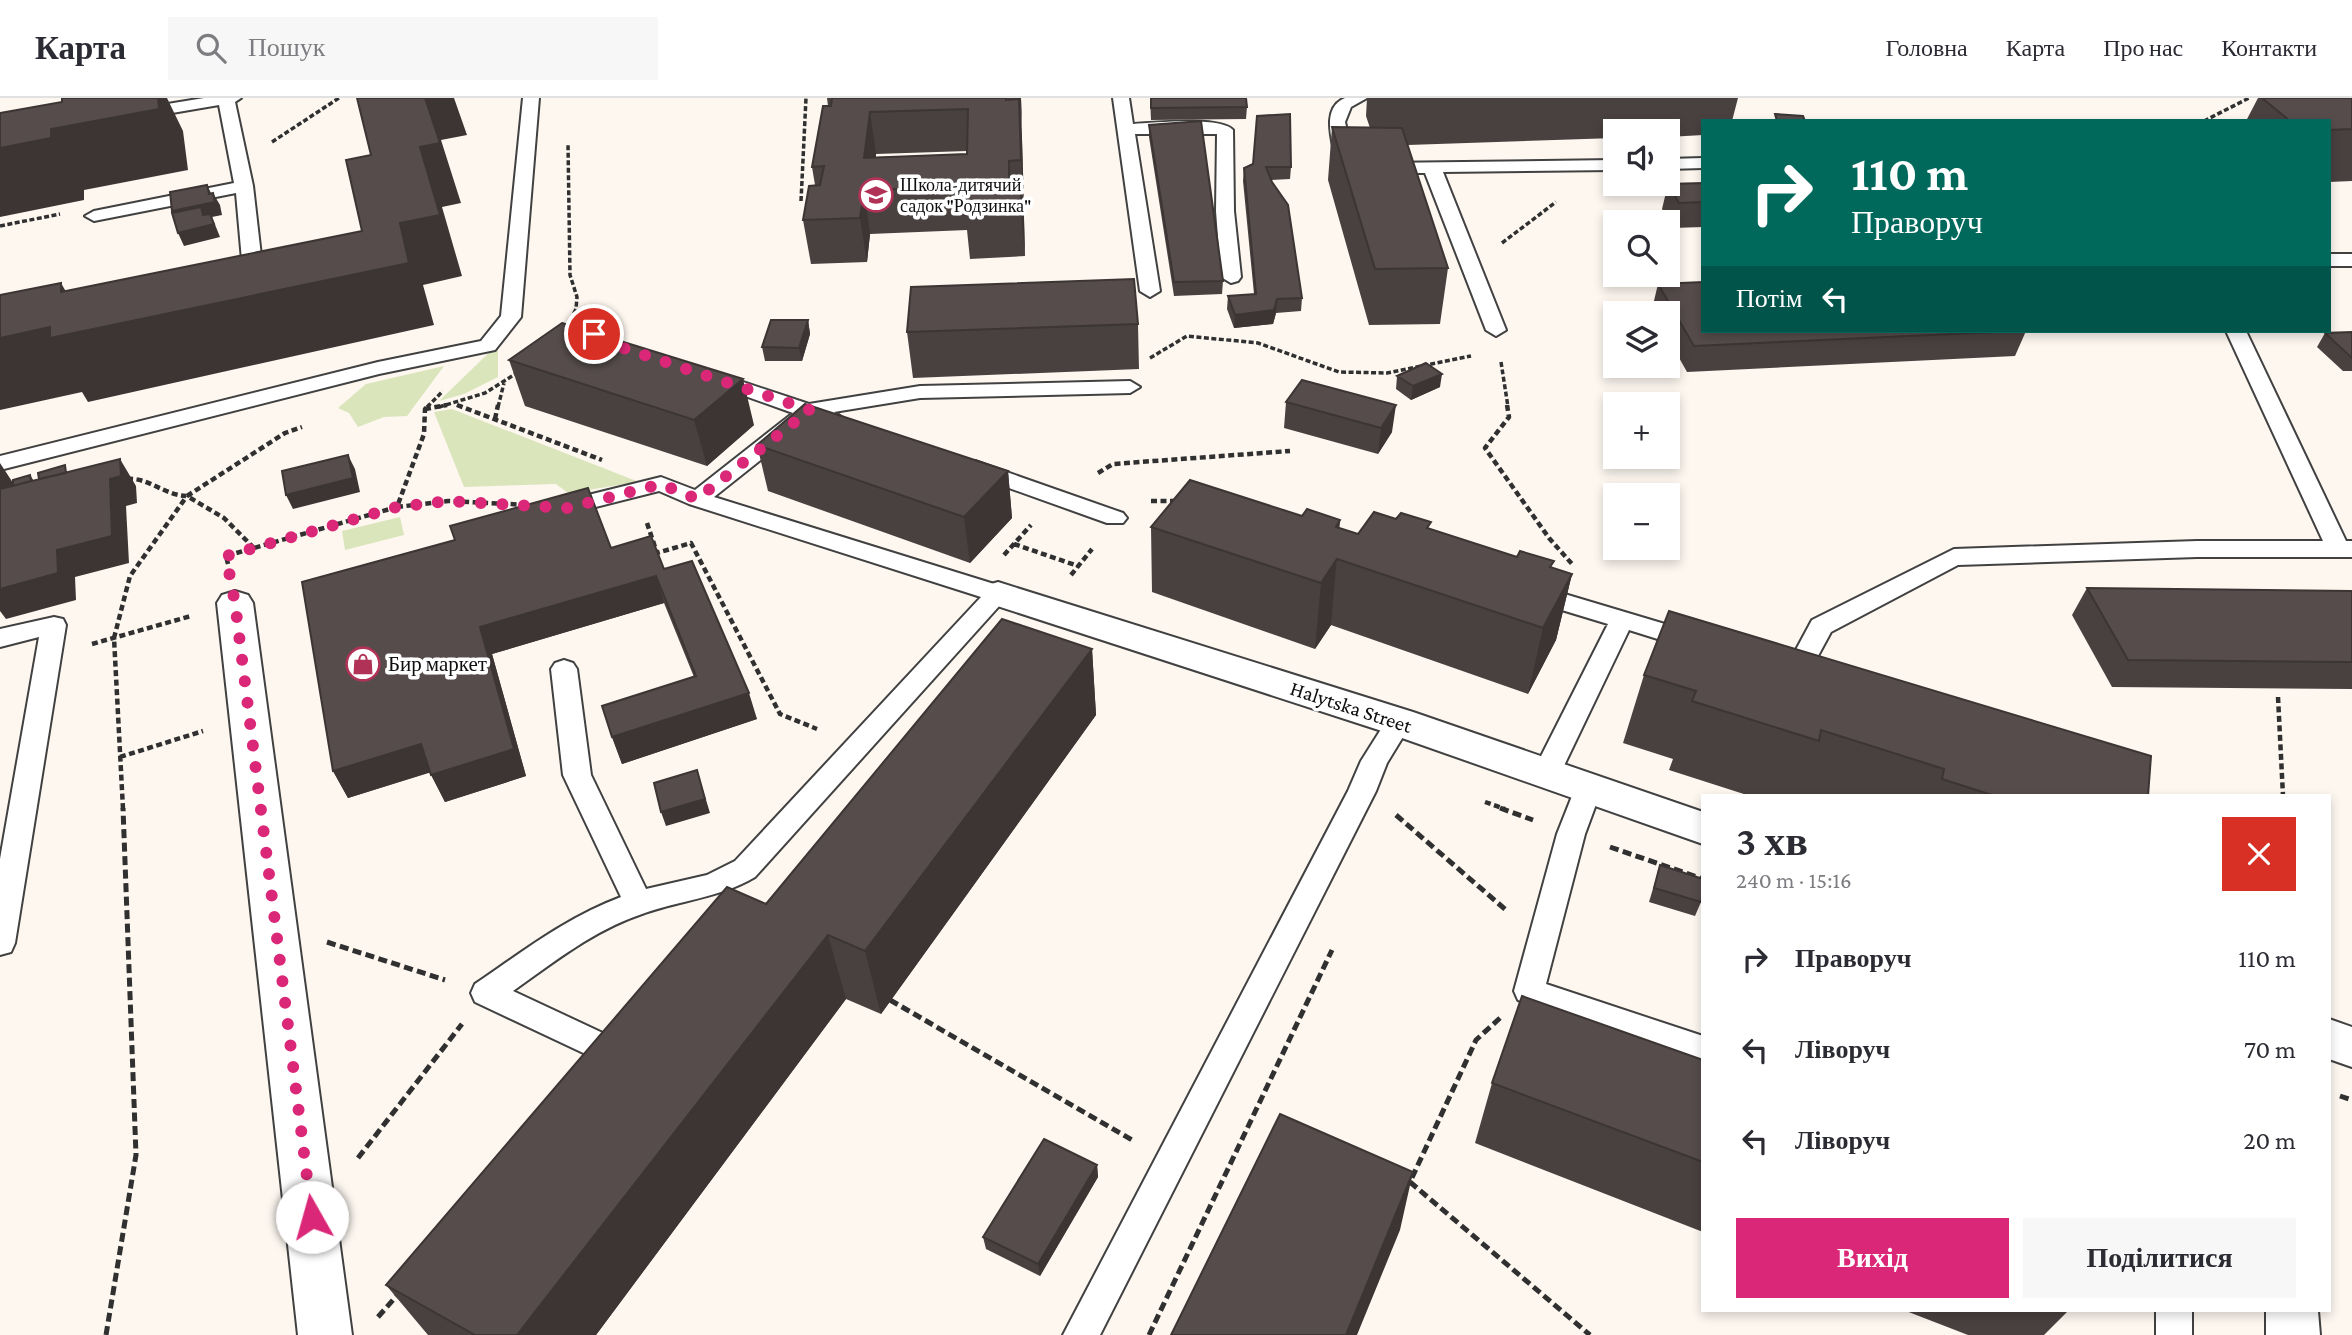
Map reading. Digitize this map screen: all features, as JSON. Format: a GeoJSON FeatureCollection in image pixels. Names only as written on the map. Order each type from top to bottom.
{"type":"FeatureCollection","features":[{"type":"Feature","properties":{"kind":"street","name":"Halytska Street"},"geometry":{"type":"LineString","coordinates":[[986,591],[1399,722],[1701,827]]}},
{"type":"Feature","properties":{"kind":"street"},"geometry":{"type":"LineString","coordinates":[[235,603],[325,1335]]}},
{"type":"Feature","properties":{"kind":"street"},"geometry":{"type":"LineString","coordinates":[[2331,1040],[2352,1047]]}},
{"type":"Feature","properties":{"kind":"street"},"geometry":{"type":"LineString","coordinates":[[2292,1312],[2293,1335]]}},
{"type":"Feature","properties":{"kind":"lane"},"geometry":{"type":"LineString","coordinates":[[0,463],[378,368],[488,345],[511,317],[531,98]]}},
{"type":"Feature","properties":{"kind":"lane"},"geometry":{"type":"LineString","coordinates":[[1121,98],[1150,291]]}},
{"type":"Feature","properties":{"kind":"lane"},"geometry":{"type":"LineString","coordinates":[[1359,98],[1344,104],[1337,122],[1346,169],[1603,164]]}},
{"type":"Feature","properties":{"kind":"lane"},"geometry":{"type":"LineString","coordinates":[[120,116],[230,99],[244,186],[253,273],[222,291]]}},
{"type":"Feature","properties":{"kind":"lane"},"geometry":{"type":"LineString","coordinates":[[1126,129],[1193,127],[1225,130],[1225,211],[1231,277]]}},
{"type":"Feature","properties":{"kind":"lane"},"geometry":{"type":"LineString","coordinates":[[1680,164],[1701,163]]}},
{"type":"Feature","properties":{"kind":"lane"},"geometry":{"type":"LineString","coordinates":[[1432,167],[1496,330]]}},
{"type":"Feature","properties":{"kind":"lane"},"geometry":{"type":"LineString","coordinates":[[94,216],[244,186]]}},
{"type":"Feature","properties":{"kind":"lane"},"geometry":{"type":"LineString","coordinates":[[2331,260],[2352,260]]}},
{"type":"Feature","properties":{"kind":"lane"},"geometry":{"type":"LineString","coordinates":[[1797,672],[1821,626],[1954,557],[2197,549],[2345,549],[2237,333]]}},
{"type":"Feature","properties":{"kind":"lane"},"geometry":{"type":"LineString","coordinates":[[694,372],[849,424]]}},
{"type":"Feature","properties":{"kind":"lane"},"geometry":{"type":"LineString","coordinates":[[697,499],[810,410],[920,392],[1130,387]]}},
{"type":"Feature","properties":{"kind":"lane"},"geometry":{"type":"LineString","coordinates":[[952,460],[1115,518]]}},
{"type":"Feature","properties":{"kind":"lane"},"geometry":{"type":"LineString","coordinates":[[486,993],[593,921],[638,903],[730,880],[745,869],[986,591],[697,499],[661,484],[568,508]]}},
{"type":"Feature","properties":{"kind":"lane"},"geometry":{"type":"LineString","coordinates":[[1504,584],[1722,649]]}},
{"type":"Feature","properties":{"kind":"lane"},"geometry":{"type":"LineString","coordinates":[[1546,774],[1622,620]]}},
{"type":"Feature","properties":{"kind":"lane"},"geometry":{"type":"LineString","coordinates":[[0,638],[54,625],[0,943]]}},
{"type":"Feature","properties":{"kind":"lane"},"geometry":{"type":"LineString","coordinates":[[1772,664],[1823,680]]}},
{"type":"Feature","properties":{"kind":"lane"},"geometry":{"type":"LineString","coordinates":[[564,668],[577,775],[638,903]]}},
{"type":"Feature","properties":{"kind":"lane"},"geometry":{"type":"LineString","coordinates":[[1081,1335],[1362,791],[1374,761],[1399,722]]}},
{"type":"Feature","properties":{"kind":"lane"},"geometry":{"type":"LineString","coordinates":[[1588,788],[1571,834],[1529,991],[1701,1049]]}},
{"type":"Feature","properties":{"kind":"lane"},"geometry":{"type":"LineString","coordinates":[[486,993],[611,1052]]}},
{"type":"Feature","properties":{"kind":"lane"},"geometry":{"type":"LineString","coordinates":[[2174,1312],[2174,1335]]}},
{"type":"Feature","properties":{"kind":"path"},"geometry":{"type":"LineString","coordinates":[[271,142],[339,98]]}},
{"type":"Feature","properties":{"kind":"path"},"geometry":{"type":"LineString","coordinates":[[801,201],[806,98]]}},
{"type":"Feature","properties":{"kind":"path"},"geometry":{"type":"LineString","coordinates":[[2208,119],[2249,98]]}},
{"type":"Feature","properties":{"kind":"path"},"geometry":{"type":"LineString","coordinates":[[1472,268],[1548,205],[1559,201]]}},
{"type":"Feature","properties":{"kind":"path"},"geometry":{"type":"LineString","coordinates":[[0,226],[7,225]]}},
{"type":"Feature","properties":{"kind":"path"},"geometry":{"type":"LineString","coordinates":[[571,323],[594,334]]}},
{"type":"Feature","properties":{"kind":"path"},"geometry":{"type":"LineString","coordinates":[[1496,330],[1509,417],[1485,448],[1549,538],[1622,620]]}},
{"type":"Feature","properties":{"kind":"path"},"geometry":{"type":"LineString","coordinates":[[1130,387],[1152,356],[1187,336],[1258,343],[1339,372],[1387,373],[1499,351]]}},
{"type":"Feature","properties":{"kind":"path"},"geometry":{"type":"LineString","coordinates":[[456,405],[661,484]]}},
{"type":"Feature","properties":{"kind":"path"},"geometry":{"type":"LineString","coordinates":[[397,507],[424,434],[425,410]]}},
{"type":"Feature","properties":{"kind":"path"},"geometry":{"type":"LineString","coordinates":[[106,1335],[136,1155],[130,939],[114,638],[130,576],[187,496],[285,433],[307,425]]}},
{"type":"Feature","properties":{"kind":"path"},"geometry":{"type":"LineString","coordinates":[[986,591],[1014,544],[1056,497],[1113,464],[1290,451]]}},
{"type":"Feature","properties":{"kind":"path"},"geometry":{"type":"LineString","coordinates":[[120,481],[133,478],[149,482],[171,497],[187,496],[215,510],[254,548]]}},
{"type":"Feature","properties":{"kind":"path"},"geometry":{"type":"LineString","coordinates":[[635,489],[657,553],[691,544],[780,714]]}},
{"type":"Feature","properties":{"kind":"path"},"geometry":{"type":"LineString","coordinates":[[49,656],[235,603],[226,556],[397,507],[448,501],[568,508]]}},
{"type":"Feature","properties":{"kind":"path"},"geometry":{"type":"LineString","coordinates":[[1014,544],[1078,566]]}},
{"type":"Feature","properties":{"kind":"path"},"geometry":{"type":"LineString","coordinates":[[2278,697],[2283,794]]}},
{"type":"Feature","properties":{"kind":"path"},"geometry":{"type":"LineString","coordinates":[[120,757],[249,717]]}},
{"type":"Feature","properties":{"kind":"path"},"geometry":{"type":"LineString","coordinates":[[1390,828],[1401,806]]}},
{"type":"Feature","properties":{"kind":"path"},"geometry":{"type":"LineString","coordinates":[[1396,815],[1541,940]]}},
{"type":"Feature","properties":{"kind":"path"},"geometry":{"type":"LineString","coordinates":[[276,926],[486,993],[312,1217]]}},
{"type":"Feature","properties":{"kind":"path"},"geometry":{"type":"LineString","coordinates":[[1149,1335],[1336,941]]}},
{"type":"Feature","properties":{"kind":"path"},"geometry":{"type":"LineString","coordinates":[[1529,991],[1476,1040],[1410,1182],[1590,1335]]}},
{"type":"Feature","properties":{"kind":"path"},"geometry":{"type":"LineString","coordinates":[[890,1000],[1172,1162]]}},
{"type":"Feature","properties":{"kind":"path"},"geometry":{"type":"LineString","coordinates":[[372,1325],[409,1283]]}},
{"type":"Feature","properties":{"kind":"green space"},"geometry":{"type":"Polygon","coordinates":[[[498,344],[498,377],[464,394],[439,401],[498,344]]]}},
{"type":"Feature","properties":{"kind":"green space"},"geometry":{"type":"Polygon","coordinates":[[[444,366],[407,416],[384,417],[358,427],[349,413],[338,408],[366,384],[444,366]]]}},
{"type":"Feature","properties":{"kind":"green space"},"geometry":{"type":"Polygon","coordinates":[[[452,409],[639,482],[568,493],[556,484],[464,487],[434,412],[452,409]]]}},
{"type":"Feature","properties":{"kind":"green space"},"geometry":{"type":"Polygon","coordinates":[[[400,517],[404,535],[345,550],[342,531],[400,517]]]}},
{"type":"Feature","properties":{"kind":"building"},"geometry":{"type":"Polygon","coordinates":[[[62,98],[158,98],[159,109],[51,129],[51,138],[0,148],[0,113],[62,102],[62,98]]]}},
{"type":"Feature","properties":{"kind":"building"},"geometry":{"type":"Polygon","coordinates":[[[357,98],[425,98],[440,143],[420,147],[440,215],[400,223],[409,263],[50,338],[50,327],[0,338],[0,295],[61,283],[61,292],[362,231],[346,160],[371,155],[357,98]]]}},
{"type":"Feature","properties":{"kind":"building"},"geometry":{"type":"Polygon","coordinates":[[[832,98],[1019,99],[1021,160],[1009,161],[1009,179],[1021,178],[1021,213],[965,215],[966,187],[864,190],[860,218],[803,220],[809,186],[820,185],[824,166],[812,167],[823,106],[831,106],[832,98]],[[968,109],[870,112],[864,158],[967,154],[968,109]]]}},
{"type":"Feature","properties":{"kind":"building"},"geometry":{"type":"Polygon","coordinates":[[[1151,98],[1246,98],[1247,107],[1151,108],[1151,98]]]}},
{"type":"Feature","properties":{"kind":"building"},"geometry":{"type":"Polygon","coordinates":[[[2262,98],[2352,98],[2352,129],[2331,130],[2331,119],[2288,119],[2262,98]]]}},
{"type":"Feature","properties":{"kind":"building"},"geometry":{"type":"Polygon","coordinates":[[[1290,114],[1291,167],[1266,167],[1272,182],[1288,205],[1302,298],[1277,299],[1274,310],[1235,315],[1228,296],[1256,294],[1244,168],[1253,164],[1257,116],[1290,114]]]}},
{"type":"Feature","properties":{"kind":"building"},"geometry":{"type":"Polygon","coordinates":[[[1775,114],[1803,116],[1804,119],[1776,119],[1775,114]]]}},
{"type":"Feature","properties":{"kind":"building"},"geometry":{"type":"Polygon","coordinates":[[[1201,121],[1223,281],[1174,282],[1149,125],[1201,121]]]}},
{"type":"Feature","properties":{"kind":"building"},"geometry":{"type":"Polygon","coordinates":[[[1332,127],[1402,128],[1448,268],[1375,269],[1332,127]]]}},
{"type":"Feature","properties":{"kind":"building"},"geometry":{"type":"Polygon","coordinates":[[[1701,183],[1701,202],[1679,203],[1675,196],[1680,196],[1680,184],[1701,183]]]}},
{"type":"Feature","properties":{"kind":"building"},"geometry":{"type":"Polygon","coordinates":[[[207,185],[215,202],[172,211],[170,192],[207,185]]]}},
{"type":"Feature","properties":{"kind":"building"},"geometry":{"type":"Polygon","coordinates":[[[201,207],[203,215],[210,214],[214,224],[178,233],[172,213],[201,207]]]}},
{"type":"Feature","properties":{"kind":"building"},"geometry":{"type":"Polygon","coordinates":[[[1134,279],[1138,324],[907,332],[911,287],[1134,279]]]}},
{"type":"Feature","properties":{"kind":"building"},"geometry":{"type":"Polygon","coordinates":[[[1701,282],[1701,333],[1975,333],[1694,346],[1680,322],[1680,301],[1668,301],[1660,287],[1680,287],[1680,283],[1701,282]]]}},
{"type":"Feature","properties":{"kind":"building"},"geometry":{"type":"Polygon","coordinates":[[[771,320],[808,320],[799,348],[762,347],[771,320]]]}},
{"type":"Feature","properties":{"kind":"building"},"geometry":{"type":"Polygon","coordinates":[[[562,323],[743,379],[694,420],[509,360],[562,323]]]}},
{"type":"Feature","properties":{"kind":"building"},"geometry":{"type":"Polygon","coordinates":[[[2352,332],[2352,358],[2325,333],[2352,332]]]}},
{"type":"Feature","properties":{"kind":"building"},"geometry":{"type":"Polygon","coordinates":[[[1426,363],[1442,374],[1413,386],[1397,376],[1426,363]]]}},
{"type":"Feature","properties":{"kind":"building"},"geometry":{"type":"Polygon","coordinates":[[[1302,380],[1396,405],[1381,428],[1286,402],[1302,380]]]}},
{"type":"Feature","properties":{"kind":"building"},"geometry":{"type":"Polygon","coordinates":[[[805,404],[1008,471],[964,517],[757,445],[805,404]]]}},
{"type":"Feature","properties":{"kind":"building"},"geometry":{"type":"Polygon","coordinates":[[[348,455],[353,478],[286,495],[282,471],[348,455]]]}},
{"type":"Feature","properties":{"kind":"building"},"geometry":{"type":"Polygon","coordinates":[[[120,459],[121,476],[110,479],[112,536],[57,550],[58,573],[0,589],[0,489],[120,459]]]}},
{"type":"Feature","properties":{"kind":"building"},"geometry":{"type":"Polygon","coordinates":[[[65,465],[66,473],[39,479],[38,473],[65,465]]]}},
{"type":"Feature","properties":{"kind":"building"},"geometry":{"type":"Polygon","coordinates":[[[30,475],[31,481],[13,486],[13,480],[30,475]]]}},
{"type":"Feature","properties":{"kind":"building"},"geometry":{"type":"Polygon","coordinates":[[[1190,480],[1302,516],[1307,509],[1340,520],[1336,527],[1358,534],[1374,512],[1396,519],[1401,513],[1431,522],[1427,528],[1517,557],[1520,551],[1554,561],[1550,567],[1572,574],[1543,628],[1337,559],[1321,583],[1151,527],[1190,480]]]}},
{"type":"Feature","properties":{"kind":"building"},"geometry":{"type":"Polygon","coordinates":[[[588,488],[611,548],[651,536],[664,569],[692,561],[749,693],[612,737],[602,706],[696,676],[656,576],[480,627],[514,749],[431,775],[421,744],[333,771],[302,582],[455,540],[450,526],[588,488]]]}},
{"type":"Feature","properties":{"kind":"building"},"geometry":{"type":"Polygon","coordinates":[[[2087,588],[2352,591],[2352,662],[2128,660],[2087,588]]]}},
{"type":"Feature","properties":{"kind":"building"},"geometry":{"type":"Polygon","coordinates":[[[1669,611],[2151,756],[2148,794],[1989,794],[1942,779],[1944,769],[1821,730],[1819,741],[1692,701],[1696,691],[1644,675],[1669,611]]]}},
{"type":"Feature","properties":{"kind":"building"},"geometry":{"type":"Polygon","coordinates":[[[1002,619],[1092,649],[865,951],[828,935],[517,1335],[475,1335],[386,1285],[727,887],[766,904],[1002,619]]]}},
{"type":"Feature","properties":{"kind":"building"},"geometry":{"type":"Polygon","coordinates":[[[697,770],[705,799],[661,812],[654,783],[697,770]]]}},
{"type":"Feature","properties":{"kind":"building"},"geometry":{"type":"Polygon","coordinates":[[[1660,865],[1701,878],[1701,902],[1654,888],[1660,865]]]}},
{"type":"Feature","properties":{"kind":"building"},"geometry":{"type":"Polygon","coordinates":[[[1522,996],[1701,1059],[1701,1161],[1492,1083],[1522,996]]]}},
{"type":"Feature","properties":{"kind":"building"},"geometry":{"type":"Polygon","coordinates":[[[1280,1114],[1413,1172],[1346,1335],[1171,1335],[1280,1114]]]}},
{"type":"Feature","properties":{"kind":"building"},"geometry":{"type":"Polygon","coordinates":[[[1044,1139],[1097,1165],[1038,1264],[983,1237],[1044,1139]]]}},
{"type":"Feature","properties":{"kind":"place","name":"Школа-дитячий садок \"Родзинка\""},"geometry":{"type":"Point","coordinates":[876,195]}},
{"type":"Feature","properties":{"kind":"place","name":"Бир маркет"},"geometry":{"type":"Point","coordinates":[363,664]}},
{"type":"Feature","properties":{"kind":"route"},"geometry":{"type":"LineString","coordinates":[[312,1217],[235,603],[226,556],[397,507],[448,501],[568,508],[661,484],[697,499],[810,410],[617,346],[594,334]]}}]}
